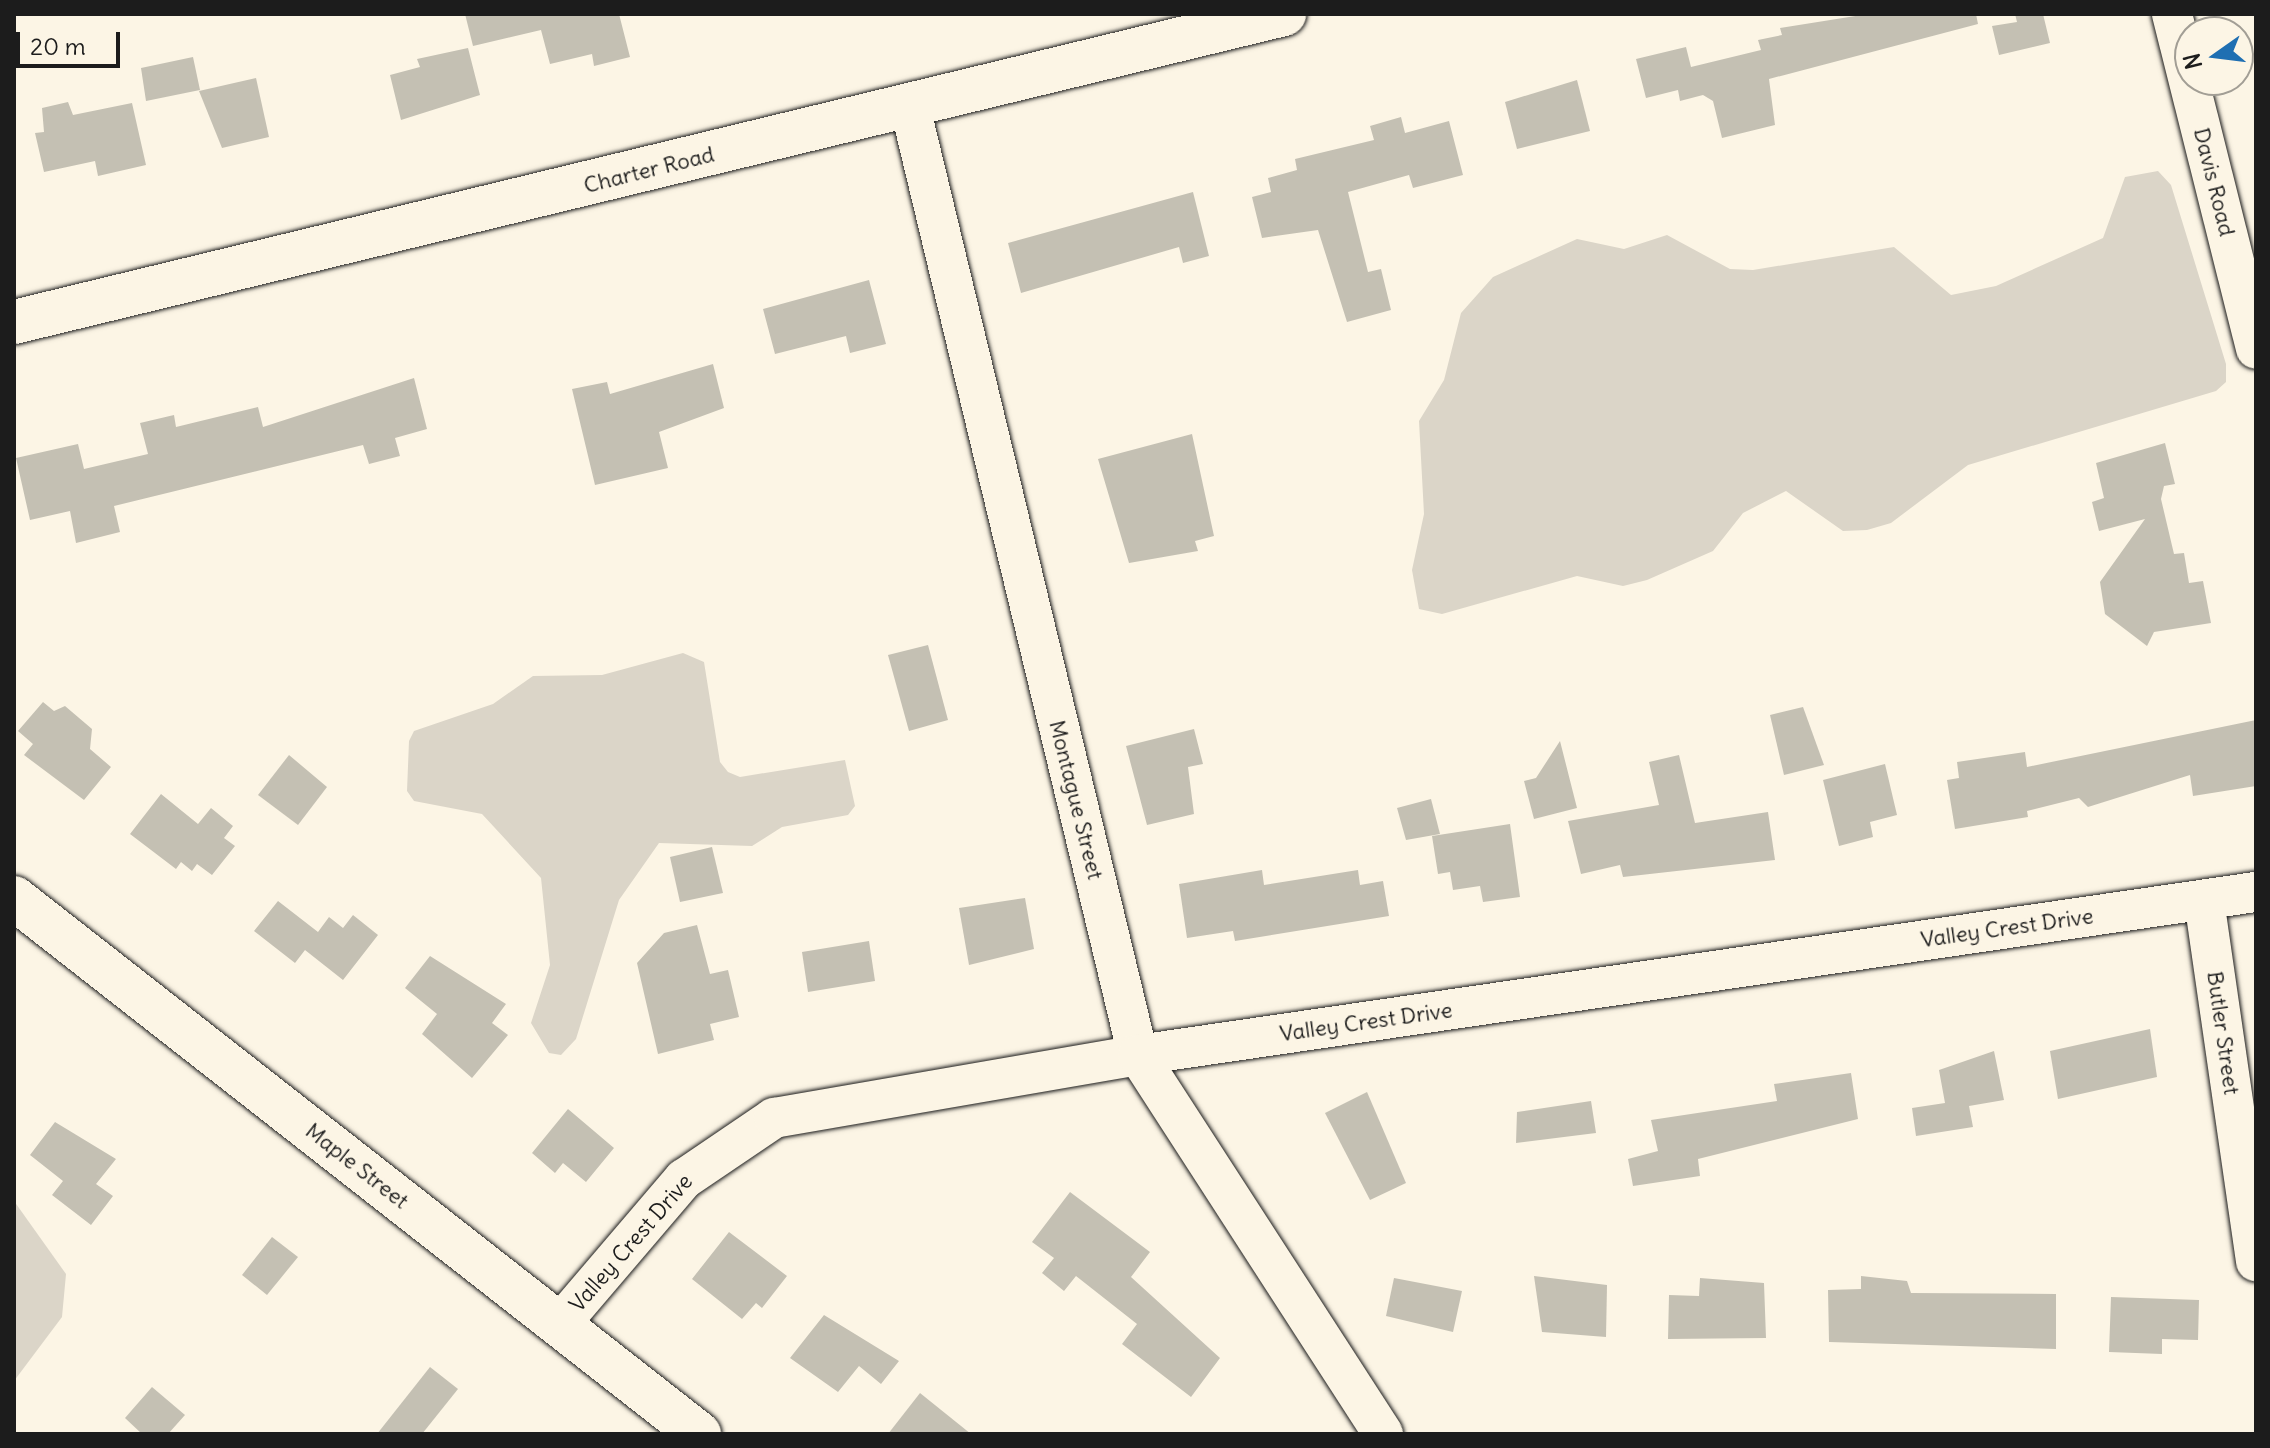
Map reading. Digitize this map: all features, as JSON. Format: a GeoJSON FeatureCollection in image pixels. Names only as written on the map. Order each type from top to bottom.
{"type":"FeatureCollection","features":[{"type":"Feature","properties":{"kind":"street","name":"Charter Road"},"geometry":{"type":"LineString","coordinates":[[14,322],[1284,14]]}},
{"type":"Feature","properties":{"kind":"street","name":"Davis Road"},"geometry":{"type":"LineString","coordinates":[[2172,14],[2256,349]]}},
{"type":"Feature","properties":{"kind":"street","name":"Montague Street"},"geometry":{"type":"LineString","coordinates":[[910,107],[1138,1055],[1383,1434]]}},
{"type":"Feature","properties":{"kind":"street","name":"Valley Crest Drive"},"geometry":{"type":"LineString","coordinates":[[560,1324],[684,1179],[774,1118],[1138,1055],[2256,892]]}},
{"type":"Feature","properties":{"kind":"street","name":"Maple Street"},"geometry":{"type":"LineString","coordinates":[[14,898],[699,1434]]}},
{"type":"Feature","properties":{"kind":"street","name":"Butler Street"},"geometry":{"type":"LineString","coordinates":[[2204,900],[2256,1261]]}},
{"type":"Feature","properties":{"kind":"shaded area"},"geometry":{"type":"Polygon","coordinates":[[[2158,171],[2171,185],[2226,364],[2226,382],[2216,391],[1968,465],[1891,523],[1867,530],[1843,531],[1786,491],[1743,513],[1713,551],[1647,580],[1623,586],[1577,576],[1442,614],[1419,609],[1412,570],[1424,514],[1419,421],[1444,380],[1461,313],[1493,277],[1577,239],[1624,249],[1667,235],[1730,269],[1753,270],[1894,247],[1951,295],[1996,286],[2103,238],[2125,177],[2158,171]]]}},
{"type":"Feature","properties":{"kind":"shaded area"},"geometry":{"type":"Polygon","coordinates":[[[683,653],[704,662],[720,762],[728,772],[740,777],[845,760],[855,806],[848,815],[782,827],[752,846],[659,843],[619,900],[576,1039],[561,1055],[549,1053],[531,1023],[550,965],[541,878],[482,814],[414,801],[407,791],[409,741],[414,731],[493,704],[533,676],[602,675],[683,653]]]}},
{"type":"Feature","properties":{"kind":"shaded area"},"geometry":{"type":"Polygon","coordinates":[[[14,1201],[66,1274],[62,1317],[14,1381],[14,1201]]]}},
{"type":"Feature","properties":{"kind":"building"},"geometry":{"type":"Polygon","coordinates":[[[465,14],[619,14],[630,57],[594,66],[592,54],[550,64],[541,30],[473,46],[465,14]]]}},
{"type":"Feature","properties":{"kind":"building"},"geometry":{"type":"Polygon","coordinates":[[[1868,14],[1976,14],[1978,24],[1769,79],[1775,125],[1722,138],[1713,101],[1703,95],[1680,101],[1678,90],[1646,98],[1636,59],[1686,47],[1691,67],[1761,50],[1758,40],[1782,35],[1780,28],[1868,14]]]}},
{"type":"Feature","properties":{"kind":"building"},"geometry":{"type":"Polygon","coordinates":[[[2015,14],[2043,14],[2050,43],[1999,55],[1992,26],[2017,22],[2015,14]]]}},
{"type":"Feature","properties":{"kind":"building"},"geometry":{"type":"Polygon","coordinates":[[[468,48],[480,95],[401,120],[390,75],[420,67],[417,59],[468,48]]]}},
{"type":"Feature","properties":{"kind":"building"},"geometry":{"type":"Polygon","coordinates":[[[193,57],[200,90],[146,101],[141,68],[193,57]]]}},
{"type":"Feature","properties":{"kind":"building"},"geometry":{"type":"Polygon","coordinates":[[[256,78],[269,137],[222,148],[199,91],[256,78]]]}},
{"type":"Feature","properties":{"kind":"building"},"geometry":{"type":"Polygon","coordinates":[[[1577,80],[1590,131],[1517,149],[1505,102],[1577,80]]]}},
{"type":"Feature","properties":{"kind":"building"},"geometry":{"type":"Polygon","coordinates":[[[68,102],[73,115],[132,103],[146,165],[98,176],[95,161],[44,172],[35,133],[44,132],[42,108],[68,102]]]}},
{"type":"Feature","properties":{"kind":"building"},"geometry":{"type":"Polygon","coordinates":[[[1401,117],[1405,133],[1449,121],[1463,175],[1413,188],[1409,175],[1348,192],[1368,272],[1381,269],[1391,310],[1347,322],[1318,230],[1262,238],[1252,197],[1271,192],[1268,178],[1297,170],[1295,159],[1374,140],[1370,126],[1401,117]]]}},
{"type":"Feature","properties":{"kind":"building"},"geometry":{"type":"Polygon","coordinates":[[[1193,192],[1209,256],[1183,263],[1179,247],[1021,293],[1008,243],[1193,192]]]}},
{"type":"Feature","properties":{"kind":"building"},"geometry":{"type":"Polygon","coordinates":[[[869,280],[886,344],[850,353],[846,336],[775,354],[763,309],[869,280]]]}},
{"type":"Feature","properties":{"kind":"building"},"geometry":{"type":"Polygon","coordinates":[[[713,364],[724,408],[659,432],[668,468],[595,485],[572,389],[607,382],[610,394],[713,364]]]}},
{"type":"Feature","properties":{"kind":"building"},"geometry":{"type":"Polygon","coordinates":[[[414,378],[427,429],[395,438],[400,456],[369,464],[363,445],[114,506],[120,532],[76,543],[70,511],[30,520],[16,458],[78,444],[84,469],[148,454],[140,423],[174,415],[176,427],[258,407],[263,427],[414,378]]]}},
{"type":"Feature","properties":{"kind":"building"},"geometry":{"type":"Polygon","coordinates":[[[1192,434],[1214,536],[1195,541],[1198,551],[1129,563],[1098,459],[1192,434]]]}},
{"type":"Feature","properties":{"kind":"building"},"geometry":{"type":"Polygon","coordinates":[[[2165,443],[2175,484],[2164,486],[2161,499],[2174,554],[2184,553],[2189,583],[2203,581],[2211,623],[2154,632],[2147,646],[2105,614],[2100,582],[2145,519],[2099,531],[2092,502],[2104,498],[2096,463],[2165,443]]]}},
{"type":"Feature","properties":{"kind":"building"},"geometry":{"type":"Polygon","coordinates":[[[928,645],[948,720],[909,731],[888,655],[928,645]]]}},
{"type":"Feature","properties":{"kind":"building"},"geometry":{"type":"Polygon","coordinates":[[[43,702],[54,711],[65,706],[92,729],[90,749],[111,767],[84,800],[24,755],[33,744],[18,731],[43,702]]]}},
{"type":"Feature","properties":{"kind":"building"},"geometry":{"type":"Polygon","coordinates":[[[1803,707],[1824,765],[1784,775],[1770,715],[1803,707]]]}},
{"type":"Feature","properties":{"kind":"building"},"geometry":{"type":"Polygon","coordinates":[[[2256,720],[2256,786],[2193,796],[2190,775],[2088,807],[2079,798],[2027,811],[2028,817],[1955,829],[1947,780],[1959,778],[1957,762],[2025,752],[2027,767],[2256,720]]]}},
{"type":"Feature","properties":{"kind":"building"},"geometry":{"type":"Polygon","coordinates":[[[1194,729],[1203,764],[1188,767],[1194,814],[1147,825],[1126,746],[1194,729]]]}},
{"type":"Feature","properties":{"kind":"building"},"geometry":{"type":"Polygon","coordinates":[[[1560,741],[1577,808],[1534,819],[1524,781],[1536,778],[1560,741]]]}},
{"type":"Feature","properties":{"kind":"building"},"geometry":{"type":"Polygon","coordinates":[[[289,755],[327,787],[298,825],[258,795],[289,755]]]}},
{"type":"Feature","properties":{"kind":"building"},"geometry":{"type":"Polygon","coordinates":[[[1679,755],[1695,823],[1768,812],[1775,860],[1623,877],[1620,865],[1581,874],[1568,821],[1659,805],[1649,762],[1679,755]]]}},
{"type":"Feature","properties":{"kind":"building"},"geometry":{"type":"Polygon","coordinates":[[[1885,764],[1897,815],[1870,822],[1873,837],[1839,846],[1823,780],[1885,764]]]}},
{"type":"Feature","properties":{"kind":"building"},"geometry":{"type":"Polygon","coordinates":[[[161,794],[198,824],[211,808],[233,826],[224,838],[235,846],[212,875],[197,864],[192,871],[181,862],[176,869],[130,834],[161,794]]]}},
{"type":"Feature","properties":{"kind":"building"},"geometry":{"type":"Polygon","coordinates":[[[1431,799],[1440,834],[1406,840],[1397,808],[1431,799]]]}},
{"type":"Feature","properties":{"kind":"building"},"geometry":{"type":"Polygon","coordinates":[[[1510,824],[1520,897],[1483,902],[1480,886],[1453,890],[1450,872],[1438,874],[1432,836],[1510,824]]]}},
{"type":"Feature","properties":{"kind":"building"},"geometry":{"type":"Polygon","coordinates":[[[712,847],[723,893],[680,902],[670,857],[712,847]]]}},
{"type":"Feature","properties":{"kind":"building"},"geometry":{"type":"Polygon","coordinates":[[[1262,870],[1264,885],[1358,870],[1360,885],[1383,881],[1389,916],[1235,941],[1233,931],[1187,938],[1179,884],[1262,870]]]}},
{"type":"Feature","properties":{"kind":"building"},"geometry":{"type":"Polygon","coordinates":[[[1025,898],[1034,949],[969,965],[959,908],[1025,898]]]}},
{"type":"Feature","properties":{"kind":"building"},"geometry":{"type":"Polygon","coordinates":[[[278,901],[318,932],[329,917],[343,928],[353,915],[378,935],[343,980],[305,950],[295,963],[254,931],[278,901]]]}},
{"type":"Feature","properties":{"kind":"building"},"geometry":{"type":"Polygon","coordinates":[[[697,925],[710,974],[728,970],[739,1017],[710,1024],[714,1040],[658,1054],[637,963],[664,933],[697,925]]]}},
{"type":"Feature","properties":{"kind":"building"},"geometry":{"type":"Polygon","coordinates":[[[869,941],[875,981],[808,992],[802,952],[869,941]]]}},
{"type":"Feature","properties":{"kind":"building"},"geometry":{"type":"Polygon","coordinates":[[[430,956],[506,1004],[492,1023],[508,1035],[472,1078],[422,1034],[437,1014],[405,988],[430,956]]]}},
{"type":"Feature","properties":{"kind":"building"},"geometry":{"type":"Polygon","coordinates":[[[2150,1029],[2157,1077],[2058,1099],[2050,1051],[2150,1029]]]}},
{"type":"Feature","properties":{"kind":"building"},"geometry":{"type":"Polygon","coordinates":[[[1994,1051],[2004,1100],[1969,1106],[1973,1127],[1916,1136],[1912,1108],[1945,1103],[1939,1070],[1994,1051]]]}},
{"type":"Feature","properties":{"kind":"building"},"geometry":{"type":"Polygon","coordinates":[[[1851,1073],[1858,1119],[1698,1159],[1700,1176],[1633,1186],[1628,1159],[1658,1151],[1651,1120],[1777,1101],[1774,1084],[1851,1073]]]}},
{"type":"Feature","properties":{"kind":"building"},"geometry":{"type":"Polygon","coordinates":[[[1367,1092],[1406,1183],[1370,1200],[1325,1113],[1367,1092]]]}},
{"type":"Feature","properties":{"kind":"building"},"geometry":{"type":"Polygon","coordinates":[[[1591,1101],[1596,1133],[1516,1143],[1517,1112],[1591,1101]]]}},
{"type":"Feature","properties":{"kind":"building"},"geometry":{"type":"Polygon","coordinates":[[[568,1109],[614,1148],[586,1182],[563,1163],[555,1173],[532,1153],[568,1109]]]}},
{"type":"Feature","properties":{"kind":"building"},"geometry":{"type":"Polygon","coordinates":[[[55,1122],[116,1159],[96,1184],[113,1196],[91,1225],[52,1195],[63,1181],[30,1155],[55,1122]]]}},
{"type":"Feature","properties":{"kind":"building"},"geometry":{"type":"Polygon","coordinates":[[[1070,1192],[1150,1252],[1131,1277],[1220,1358],[1191,1397],[1122,1344],[1137,1324],[1076,1276],[1064,1291],[1042,1273],[1054,1258],[1032,1242],[1070,1192]]]}},
{"type":"Feature","properties":{"kind":"building"},"geometry":{"type":"Polygon","coordinates":[[[729,1232],[787,1276],[762,1308],[756,1303],[742,1319],[692,1279],[729,1232]]]}},
{"type":"Feature","properties":{"kind":"building"},"geometry":{"type":"Polygon","coordinates":[[[272,1237],[298,1257],[267,1295],[242,1275],[272,1237]]]}},
{"type":"Feature","properties":{"kind":"building"},"geometry":{"type":"Polygon","coordinates":[[[1534,1276],[1607,1285],[1606,1337],[1542,1332],[1534,1276]]]}},
{"type":"Feature","properties":{"kind":"building"},"geometry":{"type":"Polygon","coordinates":[[[1861,1276],[1907,1281],[1911,1293],[2056,1294],[2056,1349],[1829,1342],[1828,1290],[1861,1289],[1861,1276]]]}},
{"type":"Feature","properties":{"kind":"building"},"geometry":{"type":"Polygon","coordinates":[[[1394,1278],[1462,1291],[1453,1332],[1386,1316],[1394,1278]]]}},
{"type":"Feature","properties":{"kind":"building"},"geometry":{"type":"Polygon","coordinates":[[[1700,1278],[1764,1283],[1766,1338],[1668,1339],[1669,1295],[1699,1296],[1700,1278]]]}},
{"type":"Feature","properties":{"kind":"building"},"geometry":{"type":"Polygon","coordinates":[[[2111,1297],[2199,1300],[2198,1340],[2162,1339],[2162,1354],[2109,1352],[2111,1297]]]}},
{"type":"Feature","properties":{"kind":"building"},"geometry":{"type":"Polygon","coordinates":[[[824,1315],[899,1361],[881,1384],[859,1366],[838,1392],[790,1358],[824,1315]]]}},
{"type":"Feature","properties":{"kind":"building"},"geometry":{"type":"Polygon","coordinates":[[[430,1367],[458,1389],[422,1434],[377,1434],[430,1367]]]}},
{"type":"Feature","properties":{"kind":"building"},"geometry":{"type":"Polygon","coordinates":[[[152,1387],[185,1415],[168,1434],[142,1434],[125,1418],[152,1387]]]}},
{"type":"Feature","properties":{"kind":"building"},"geometry":{"type":"Polygon","coordinates":[[[920,1393],[971,1434],[888,1434],[920,1393]]]}}]}
